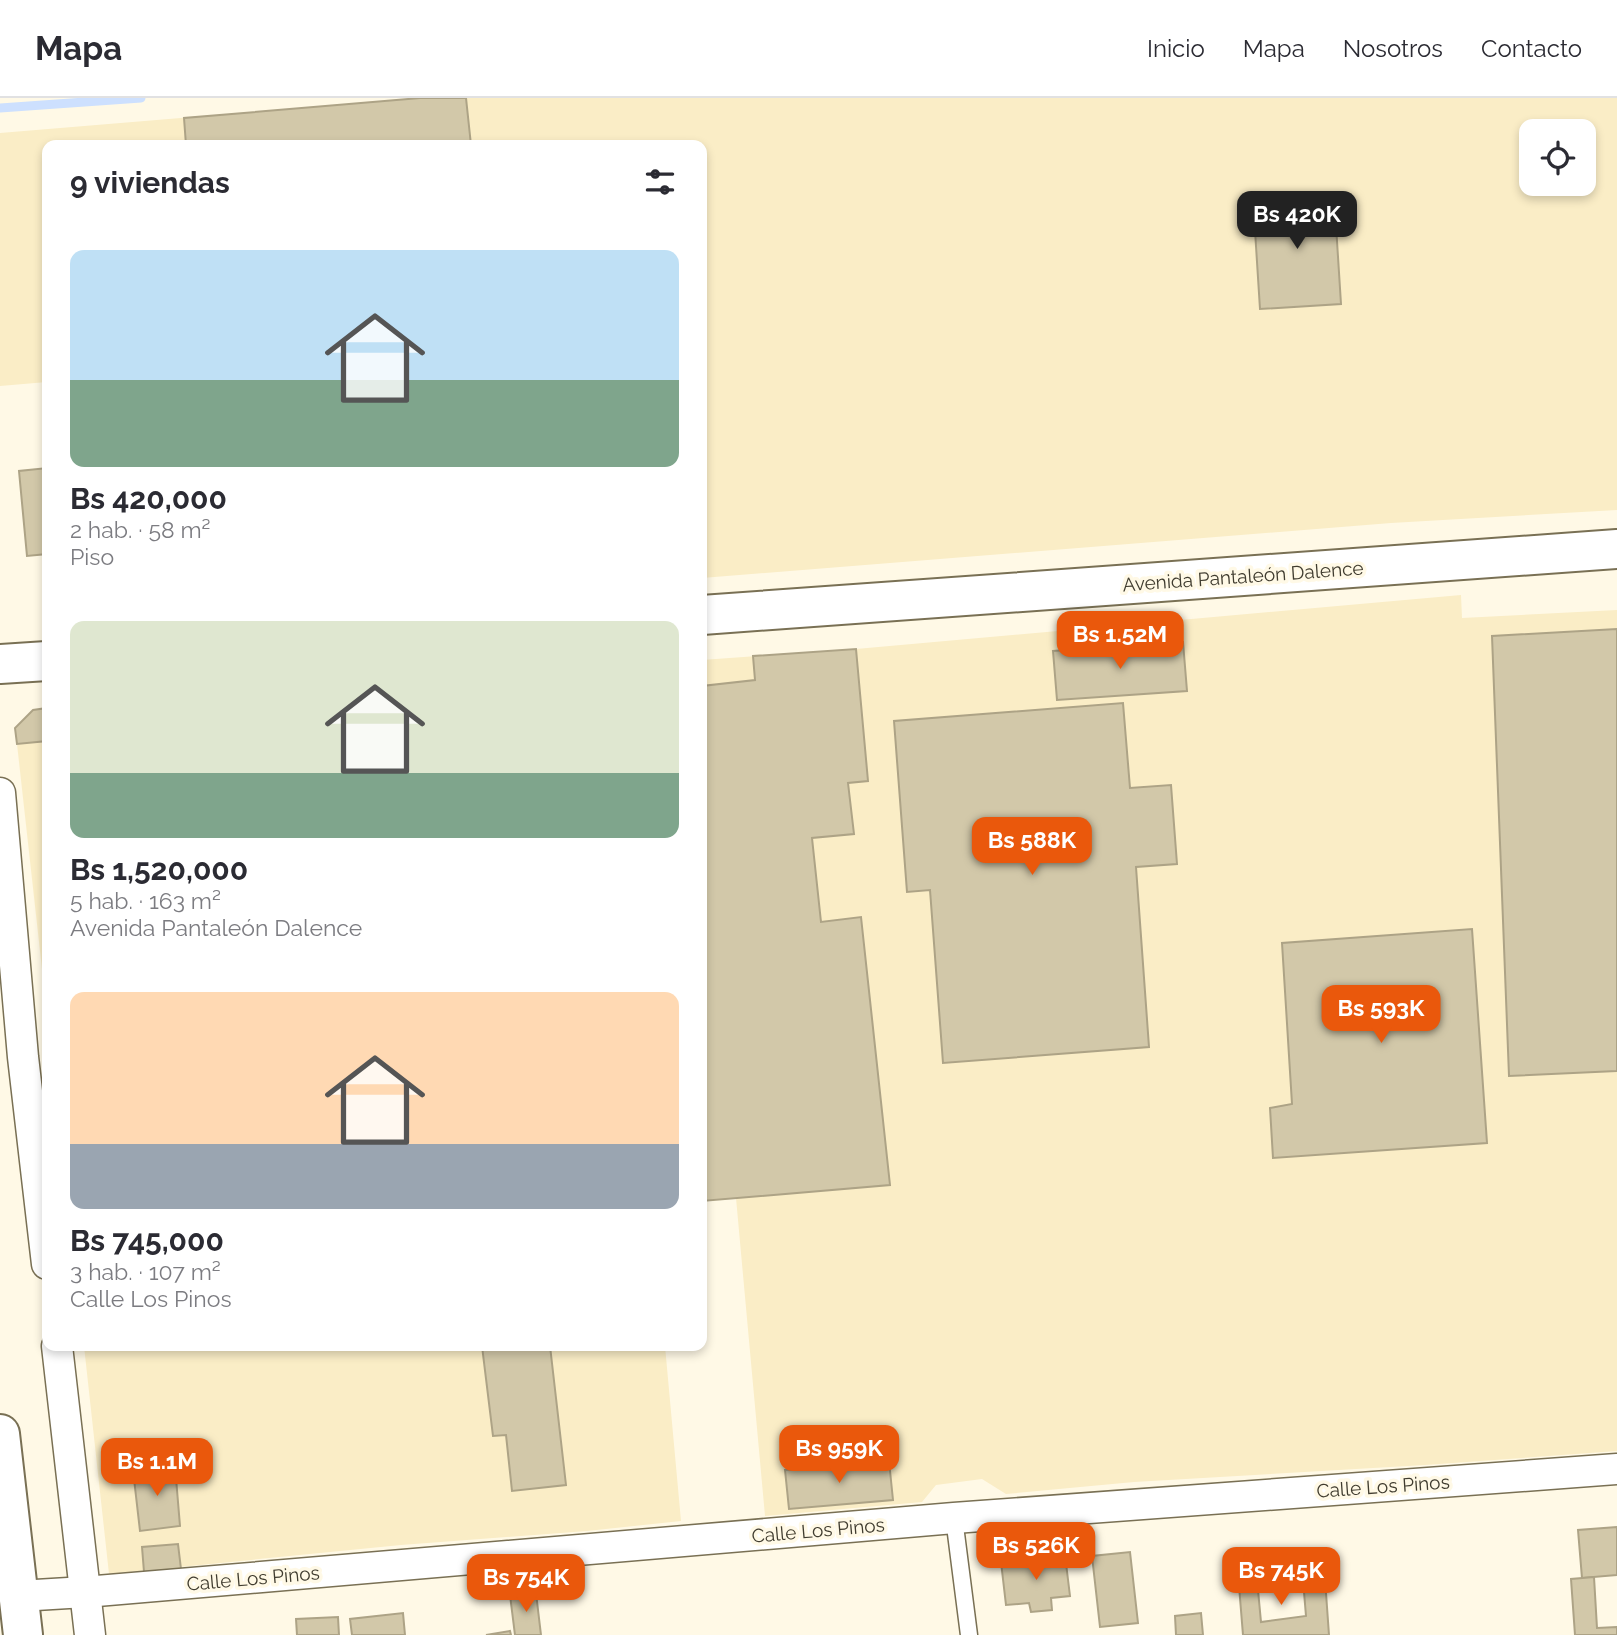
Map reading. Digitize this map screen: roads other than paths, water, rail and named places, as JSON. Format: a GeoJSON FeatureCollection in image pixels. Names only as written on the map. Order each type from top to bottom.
{"type":"FeatureCollection","features":[{"type":"Feature","properties":{"kind":"main road","name":"Avenida Pantaleón Dalence"},"geometry":{"type":"LineString","coordinates":[[707,615],[1617,549]]}},
{"type":"Feature","properties":{"kind":"main road"},"geometry":{"type":"LineString","coordinates":[[0,664],[42,661]]}},
{"type":"Feature","properties":{"kind":"main road"},"geometry":{"type":"LineString","coordinates":[[0,1434],[23,1635]]}},
{"type":"Feature","properties":{"kind":"street"},"geometry":{"type":"LineString","coordinates":[[0,793],[23,1057],[42,1221]]}},
{"type":"Feature","properties":{"kind":"street"},"geometry":{"type":"LineString","coordinates":[[58,1351],[90,1635]]}},
{"type":"Feature","properties":{"kind":"street","name":"Calle Los Pinos"},"geometry":{"type":"LineString","coordinates":[[19,1596],[954,1518],[1617,1469]]}},
{"type":"Feature","properties":{"kind":"lane"},"geometry":{"type":"LineString","coordinates":[[954,1518],[969,1635]]}},
{"type":"Feature","properties":{"kind":"waterway"},"geometry":{"type":"LineString","coordinates":[[0,108],[141,98]]}}]}
